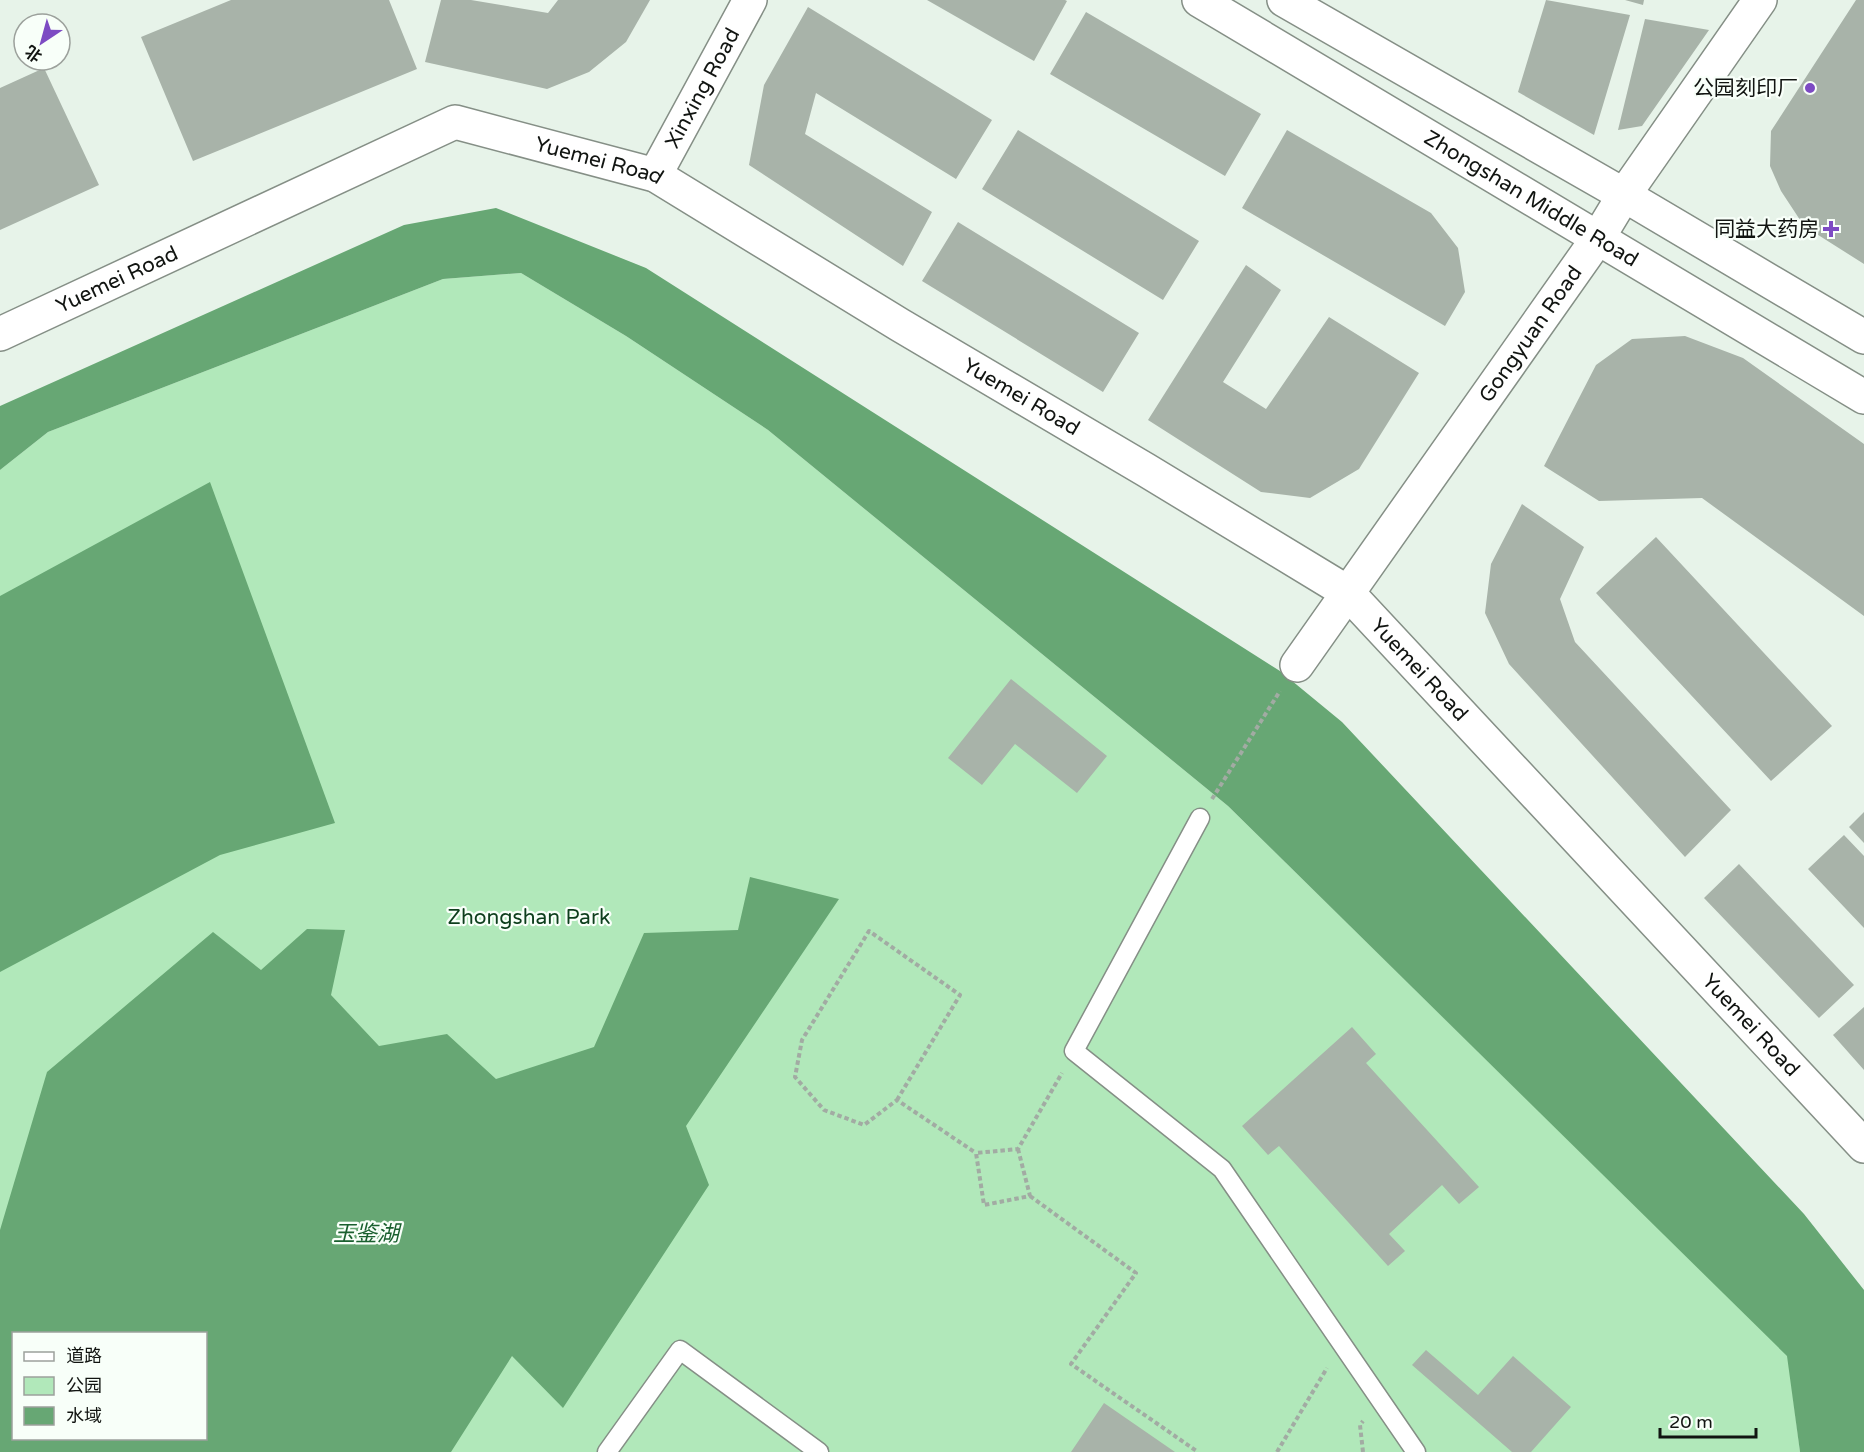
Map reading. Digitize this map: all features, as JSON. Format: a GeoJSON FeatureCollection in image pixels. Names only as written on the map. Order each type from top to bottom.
{"type":"FeatureCollection","features":[{"type":"Feature","properties":{"kind":"street","name":"Xinxing Road"},"geometry":{"type":"LineString","coordinates":[[655,175],[750,0]]}},
{"type":"Feature","properties":{"kind":"street","name":"Zhongshan Middle Road"},"geometry":{"type":"LineString","coordinates":[[1199,0],[1864,397]]}},
{"type":"Feature","properties":{"kind":"street"},"geometry":{"type":"LineString","coordinates":[[1284,0],[1624,195],[1864,338]]}},
{"type":"Feature","properties":{"kind":"street","name":"Gongyuan Road"},"geometry":{"type":"LineString","coordinates":[[1297,665],[1598,238],[1624,195],[1760,0]]}},
{"type":"Feature","properties":{"kind":"street","name":"Yuemei Road"},"geometry":{"type":"LineString","coordinates":[[0,334],[455,122],[655,175],[900,325],[1347,592],[1864,1146]]}},
{"type":"Feature","properties":{"kind":"lane"},"geometry":{"type":"LineString","coordinates":[[1200,818],[1074,1051],[1222,1169],[1416,1452]]}},
{"type":"Feature","properties":{"kind":"lane"},"geometry":{"type":"LineString","coordinates":[[607,1452],[680,1350],[819,1452]]}},
{"type":"Feature","properties":{"kind":"path"},"geometry":{"type":"LineString","coordinates":[[1200,818],[1297,665]]}},
{"type":"Feature","properties":{"kind":"path"},"geometry":{"type":"LineString","coordinates":[[869,931],[960,995],[897,1100],[864,1125],[824,1110],[795,1077],[802,1041],[869,931]]}},
{"type":"Feature","properties":{"kind":"path"},"geometry":{"type":"LineString","coordinates":[[1074,1051],[1018,1149],[1030,1196],[1136,1273],[1071,1364],[1198,1452]]}},
{"type":"Feature","properties":{"kind":"path"},"geometry":{"type":"LineString","coordinates":[[897,1100],[976,1153],[1018,1149]]}},
{"type":"Feature","properties":{"kind":"path"},"geometry":{"type":"LineString","coordinates":[[976,1153],[984,1205],[1030,1196]]}},
{"type":"Feature","properties":{"kind":"path"},"geometry":{"type":"LineString","coordinates":[[1277,1452],[1342,1343]]}},
{"type":"Feature","properties":{"kind":"green space","name":"Zhongshan Park"},"geometry":{"type":"Polygon","coordinates":[[[521,273],[626,336],[768,430],[1228,806],[1788,1356],[1800,1452],[0,1452],[0,470],[48,432],[443,279],[521,273]]]}},
{"type":"Feature","properties":{"kind":"water"},"geometry":{"type":"Polygon","coordinates":[[[496,208],[646,268],[1280,671],[1342,722],[1804,1214],[1864,1290],[1864,1452],[1800,1452],[1787,1356],[1228,806],[768,430],[626,336],[521,273],[443,279],[48,432],[0,470],[0,406],[404,225],[496,208]]]}},
{"type":"Feature","properties":{"kind":"water"},"geometry":{"type":"Polygon","coordinates":[[[210,482],[335,823],[220,855],[0,972],[0,596],[210,482]]]}},
{"type":"Feature","properties":{"kind":"water","name":"玉鉴湖"},"geometry":{"type":"Polygon","coordinates":[[[750,877],[839,899],[686,1126],[709,1185],[563,1408],[512,1356],[451,1452],[0,1452],[0,1230],[47,1072],[213,932],[261,970],[307,929],[345,930],[331,995],[379,1046],[447,1034],[496,1079],[594,1047],[644,933],[738,930],[750,877]]]}},
{"type":"Feature","properties":{"kind":"building"},"geometry":{"type":"Polygon","coordinates":[[[231,0],[389,0],[417,69],[193,161],[141,37],[231,0]]]}},
{"type":"Feature","properties":{"kind":"building"},"geometry":{"type":"Polygon","coordinates":[[[441,0],[471,0],[548,13],[558,0],[650,0],[626,42],[589,72],[547,89],[425,62],[441,0]]]}},
{"type":"Feature","properties":{"kind":"building"},"geometry":{"type":"Polygon","coordinates":[[[927,0],[1065,0],[1067,1],[1034,61],[927,0]]]}},
{"type":"Feature","properties":{"kind":"building"},"geometry":{"type":"Polygon","coordinates":[[[1546,0],[1630,15],[1594,135],[1518,92],[1546,0]]]}},
{"type":"Feature","properties":{"kind":"building"},"geometry":{"type":"Polygon","coordinates":[[[1625,0],[1644,0],[1643,5],[1625,0]]]}},
{"type":"Feature","properties":{"kind":"building"},"geometry":{"type":"Polygon","coordinates":[[[1856,0],[1864,0],[1864,264],[1804,226],[1781,191],[1770,166],[1771,131],[1856,0]]]}},
{"type":"Feature","properties":{"kind":"building"},"geometry":{"type":"Polygon","coordinates":[[[808,7],[992,120],[956,179],[816,93],[805,134],[932,212],[903,266],[749,165],[764,85],[808,7]]]}},
{"type":"Feature","properties":{"kind":"building"},"geometry":{"type":"Polygon","coordinates":[[[1086,12],[1261,114],[1225,176],[1050,74],[1086,12]]]}},
{"type":"Feature","properties":{"kind":"building"},"geometry":{"type":"Polygon","coordinates":[[[1645,19],[1709,30],[1642,126],[1618,130],[1645,19]]]}},
{"type":"Feature","properties":{"kind":"building"},"geometry":{"type":"Polygon","coordinates":[[[35,72],[46,72],[99,185],[0,230],[0,88],[35,72]]]}},
{"type":"Feature","properties":{"kind":"building"},"geometry":{"type":"Polygon","coordinates":[[[1018,130],[1199,241],[1163,300],[982,189],[1018,130]]]}},
{"type":"Feature","properties":{"kind":"building"},"geometry":{"type":"Polygon","coordinates":[[[1287,130],[1431,213],[1458,248],[1465,292],[1445,326],[1242,208],[1287,130]]]}},
{"type":"Feature","properties":{"kind":"building"},"geometry":{"type":"Polygon","coordinates":[[[958,222],[1139,333],[1103,392],[922,281],[958,222]]]}},
{"type":"Feature","properties":{"kind":"building"},"geometry":{"type":"Polygon","coordinates":[[[1246,265],[1281,290],[1223,382],[1266,409],[1329,317],[1419,373],[1359,469],[1310,498],[1261,492],[1148,420],[1246,265]]]}},
{"type":"Feature","properties":{"kind":"building"},"geometry":{"type":"Polygon","coordinates":[[[1685,336],[1743,358],[1864,444],[1864,616],[1702,498],[1599,501],[1544,466],[1596,365],[1632,339],[1685,336]]]}},
{"type":"Feature","properties":{"kind":"building"},"geometry":{"type":"Polygon","coordinates":[[[1522,504],[1584,547],[1560,599],[1575,642],[1731,810],[1685,857],[1509,664],[1485,613],[1491,564],[1522,504]]]}},
{"type":"Feature","properties":{"kind":"building"},"geometry":{"type":"Polygon","coordinates":[[[1656,537],[1832,726],[1771,781],[1596,593],[1656,537]]]}},
{"type":"Feature","properties":{"kind":"building"},"geometry":{"type":"Polygon","coordinates":[[[1011,679],[1107,756],[1077,793],[1015,744],[982,785],[948,758],[1011,679]]]}},
{"type":"Feature","properties":{"kind":"building"},"geometry":{"type":"Polygon","coordinates":[[[1864,812],[1864,843],[1849,827],[1864,812]]]}},
{"type":"Feature","properties":{"kind":"building"},"geometry":{"type":"Polygon","coordinates":[[[1844,835],[1864,856],[1864,928],[1808,869],[1844,835]]]}},
{"type":"Feature","properties":{"kind":"building"},"geometry":{"type":"Polygon","coordinates":[[[1739,864],[1854,985],[1819,1018],[1704,898],[1739,864]]]}},
{"type":"Feature","properties":{"kind":"building"},"geometry":{"type":"Polygon","coordinates":[[[1864,1007],[1864,1070],[1833,1035],[1864,1007]]]}},
{"type":"Feature","properties":{"kind":"building"},"geometry":{"type":"Polygon","coordinates":[[[1352,1027],[1376,1054],[1366,1063],[1479,1187],[1459,1204],[1442,1185],[1389,1234],[1405,1251],[1388,1266],[1279,1146],[1268,1155],[1242,1126],[1352,1027]]]}},
{"type":"Feature","properties":{"kind":"building"},"geometry":{"type":"Polygon","coordinates":[[[1426,1350],[1478,1395],[1513,1356],[1571,1407],[1531,1452],[1512,1452],[1412,1365],[1426,1350]]]}},
{"type":"Feature","properties":{"kind":"building"},"geometry":{"type":"Polygon","coordinates":[[[1104,1403],[1175,1452],[1071,1452],[1104,1403]]]}},
{"type":"Feature","properties":{"kind":"place","name":"公园刻印厂"},"geometry":{"type":"Point","coordinates":[1810,88]}},
{"type":"Feature","properties":{"kind":"place","name":"同益大药房"},"geometry":{"type":"Point","coordinates":[1831,229]}}]}
